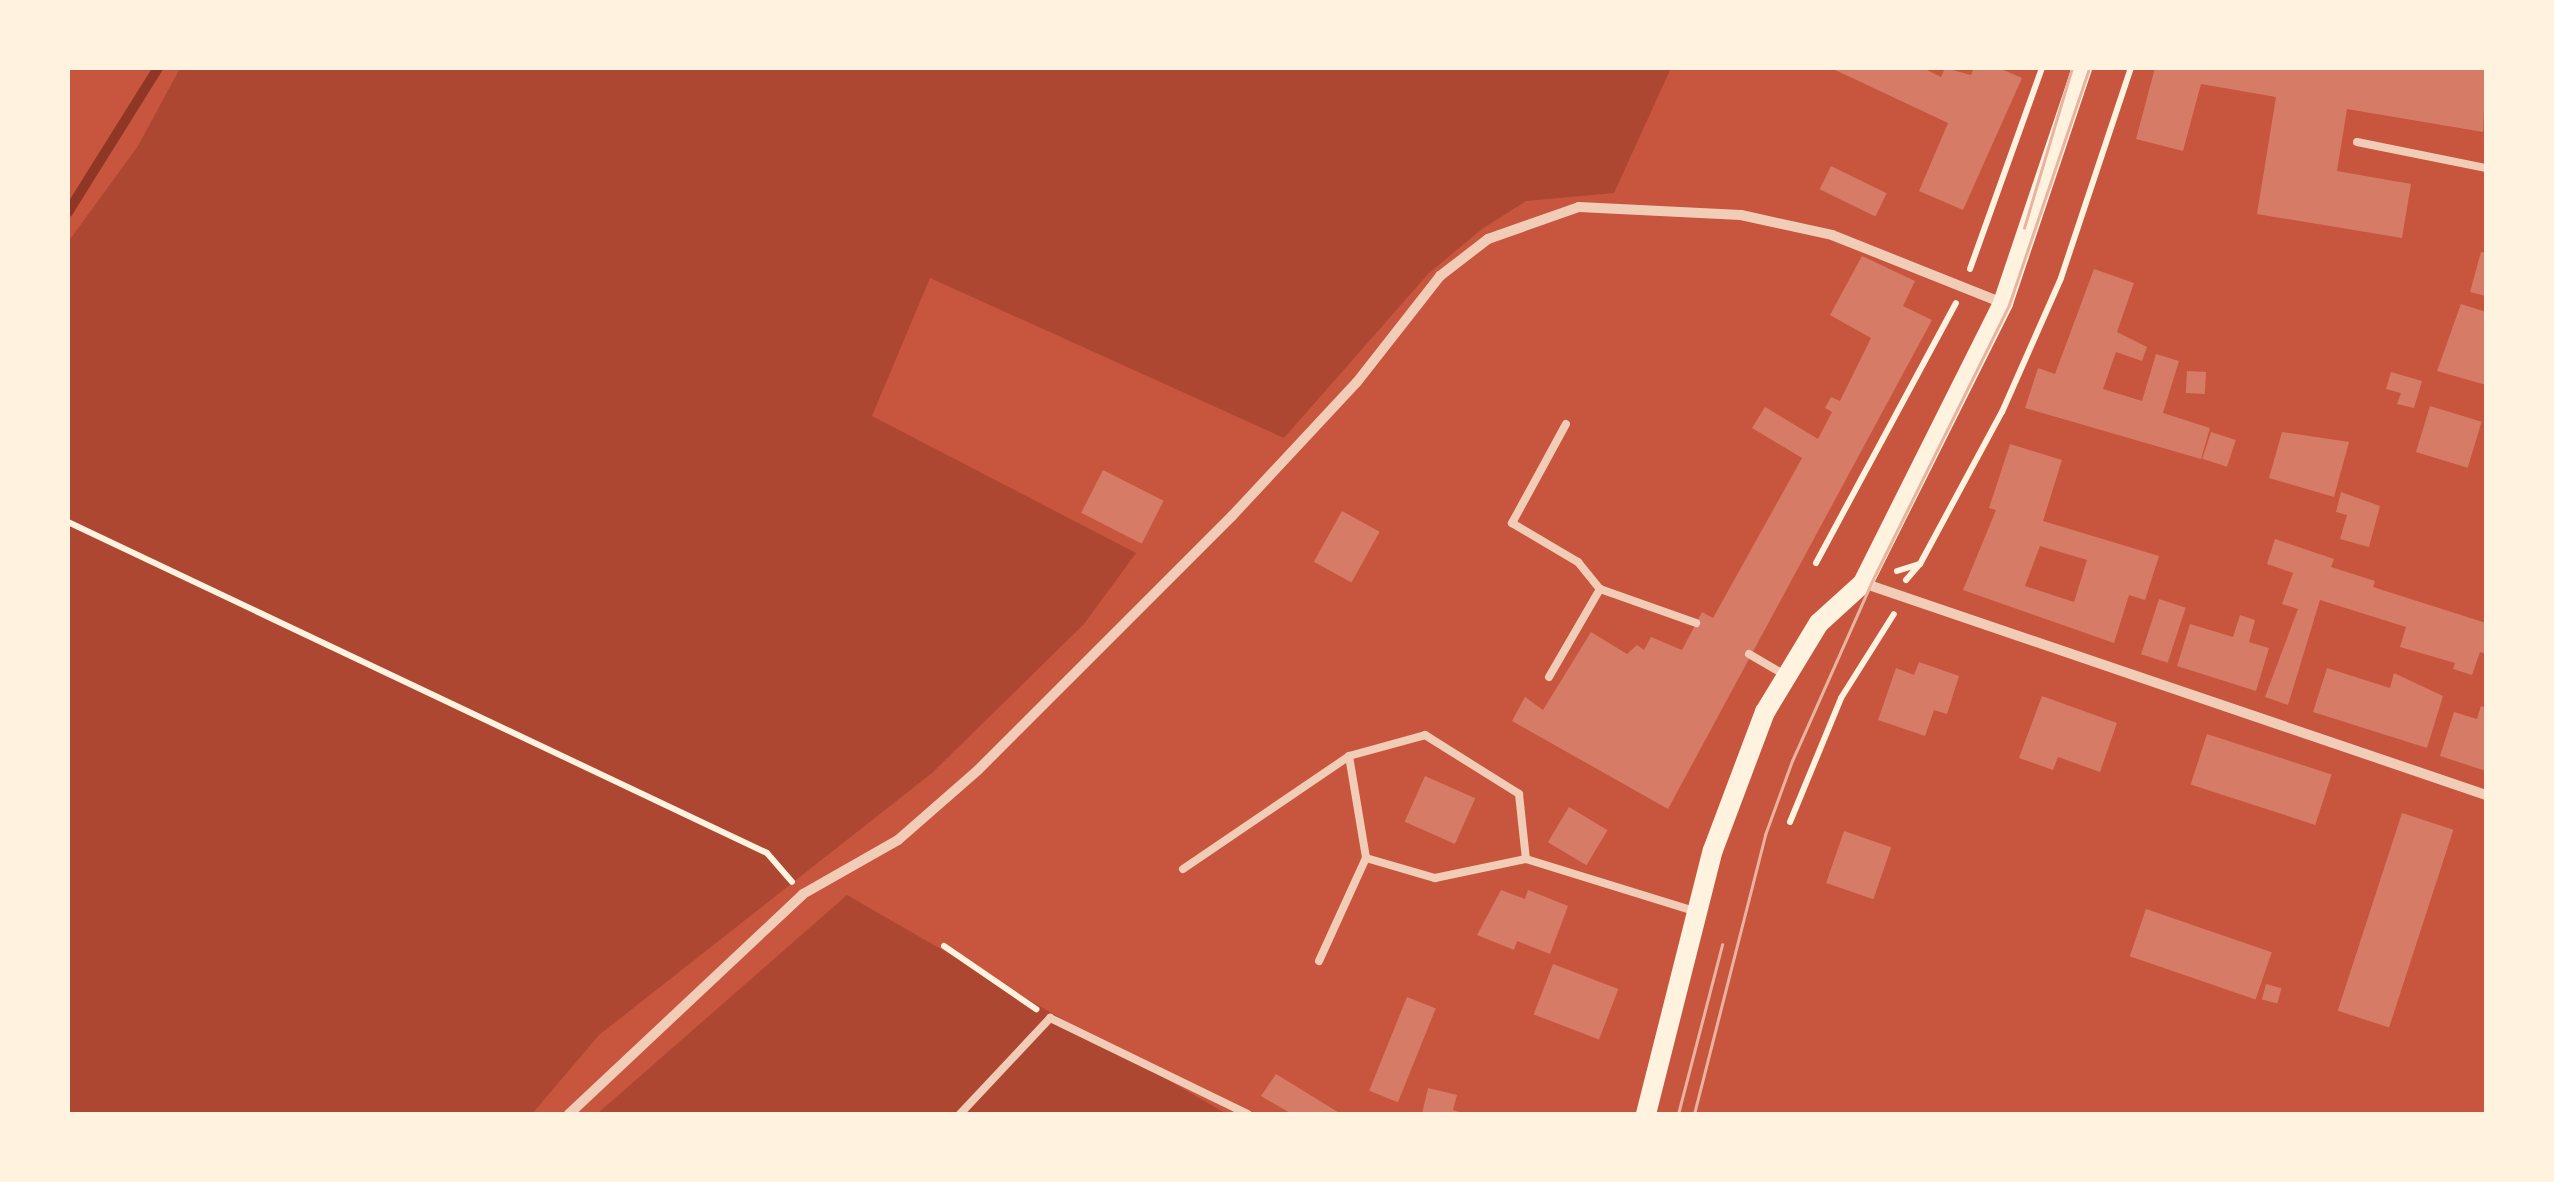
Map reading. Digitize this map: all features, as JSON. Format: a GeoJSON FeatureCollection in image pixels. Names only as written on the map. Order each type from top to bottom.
{"type":"FeatureCollection","features":[{"type":"Feature","properties":{"kind":"main road"},"geometry":{"type":"LineString","coordinates":[[1646,1114],[1697,912],[1740,774],[1784,674],[1820,623],[1863,583],[2003,303],[2082,68]]}},
{"type":"Feature","properties":{"kind":"street"},"geometry":{"type":"LineString","coordinates":[[569,1114],[803,894],[898,840],[978,770],[1245,502],[1357,382],[1440,276],[1488,239],[1579,207],[1741,215],[1832,235],[2003,303]]}},
{"type":"Feature","properties":{"kind":"street"},"geometry":{"type":"LineString","coordinates":[[1863,583],[2486,795]]}},
{"type":"Feature","properties":{"kind":"lane"},"geometry":{"type":"LineString","coordinates":[[2357,142],[2486,168]]}},
{"type":"Feature","properties":{"kind":"lane"},"geometry":{"type":"LineString","coordinates":[[1566,424],[1512,523],[1578,562],[1600,588],[1696,624]]}},
{"type":"Feature","properties":{"kind":"lane"},"geometry":{"type":"LineString","coordinates":[[1550,677],[1600,588]]}},
{"type":"Feature","properties":{"kind":"lane"},"geometry":{"type":"LineString","coordinates":[[1749,654],[1784,674]]}},
{"type":"Feature","properties":{"kind":"lane"},"geometry":{"type":"LineString","coordinates":[[1183,869],[1349,756],[1425,735],[1519,794],[1526,859]]}},
{"type":"Feature","properties":{"kind":"lane"},"geometry":{"type":"LineString","coordinates":[[1319,962],[1366,858],[1349,756]]}},
{"type":"Feature","properties":{"kind":"lane"},"geometry":{"type":"LineString","coordinates":[[1366,858],[1435,878],[1526,859],[1697,912]]}},
{"type":"Feature","properties":{"kind":"lane"},"geometry":{"type":"LineString","coordinates":[[960,1114],[1050,1018],[1248,1114]]}},
{"type":"Feature","properties":{"kind":"path"},"geometry":{"type":"LineString","coordinates":[[1816,562],[1936,348],[1963,286],[2042,68]]}},
{"type":"Feature","properties":{"kind":"path"},"geometry":{"type":"LineString","coordinates":[[1790,822],[1841,698],[1920,564],[2002,412],[2061,278],[2132,68]]}},
{"type":"Feature","properties":{"kind":"path"},"geometry":{"type":"LineString","coordinates":[[68,522],[767,853],[803,894]]}},
{"type":"Feature","properties":{"kind":"path"},"geometry":{"type":"LineString","coordinates":[[1863,583],[1920,564]]}},
{"type":"Feature","properties":{"kind":"path"},"geometry":{"type":"LineString","coordinates":[[944,946],[1050,1018]]}},
{"type":"Feature","properties":{"kind":"shaded area"},"geometry":{"type":"Polygon","coordinates":[[[180,68],[1671,68],[1614,193],[1526,201],[1482,229],[1428,274],[1284,438],[930,278],[872,416],[1136,553],[1084,624],[932,773],[599,1035],[532,1114],[68,1114],[68,242],[138,146],[180,68]]]}},
{"type":"Feature","properties":{"kind":"shaded area"},"geometry":{"type":"Polygon","coordinates":[[[847,895],[1227,1114],[597,1114],[847,895]]]}},
{"type":"Feature","properties":{"kind":"building"},"geometry":{"type":"Polygon","coordinates":[[[1831,68],[1923,68],[1941,77],[1945,68],[1971,75],[1974,68],[1999,68],[2022,78],[1963,210],[1919,191],[1948,123],[1831,68]]]}},
{"type":"Feature","properties":{"kind":"building"},"geometry":{"type":"Polygon","coordinates":[[[2155,68],[2486,68],[2483,132],[2347,109],[2337,171],[2411,184],[2402,238],[2257,214],[2276,97],[2201,84],[2183,151],[2136,139],[2155,68]]]}},
{"type":"Feature","properties":{"kind":"building"},"geometry":{"type":"Polygon","coordinates":[[[1831,166],[1887,193],[1875,217],[1820,189],[1831,166]]]}},
{"type":"Feature","properties":{"kind":"building"},"geometry":{"type":"Polygon","coordinates":[[[2481,252],[2486,253],[2486,296],[2470,292],[2481,252]]]}},
{"type":"Feature","properties":{"kind":"building"},"geometry":{"type":"Polygon","coordinates":[[[1862,256],[1915,281],[1903,306],[1932,320],[1668,809],[1512,721],[1525,697],[1543,710],[1591,632],[1627,654],[1637,645],[1644,650],[1651,637],[1682,650],[1702,612],[1713,618],[1802,458],[1752,428],[1765,407],[1818,439],[1832,412],[1825,408],[1831,397],[1840,401],[1871,338],[1830,315],[1862,256]]]}},
{"type":"Feature","properties":{"kind":"building"},"geometry":{"type":"Polygon","coordinates":[[[2094,269],[2134,283],[2117,332],[2147,347],[2142,361],[2116,352],[2103,389],[2142,401],[2156,354],[2179,361],[2163,413],[2210,428],[2201,459],[2025,408],[2038,368],[2055,374],[2094,269]]]}},
{"type":"Feature","properties":{"kind":"building"},"geometry":{"type":"Polygon","coordinates":[[[2461,304],[2486,312],[2486,385],[2437,371],[2461,304]]]}},
{"type":"Feature","properties":{"kind":"building"},"geometry":{"type":"Polygon","coordinates":[[[2187,371],[2206,372],[2205,394],[2186,393],[2187,371]]]}},
{"type":"Feature","properties":{"kind":"building"},"geometry":{"type":"Polygon","coordinates":[[[2391,372],[2422,381],[2414,408],[2397,404],[2401,393],[2386,389],[2391,372]]]}},
{"type":"Feature","properties":{"kind":"building"},"geometry":{"type":"Polygon","coordinates":[[[2430,406],[2482,422],[2468,468],[2416,452],[2430,406]]]}},
{"type":"Feature","properties":{"kind":"building"},"geometry":{"type":"Polygon","coordinates":[[[2211,432],[2236,440],[2227,467],[2202,459],[2211,432]]]}},
{"type":"Feature","properties":{"kind":"building"},"geometry":{"type":"Polygon","coordinates":[[[2282,432],[2349,442],[2334,497],[2269,478],[2282,432]]]}},
{"type":"Feature","properties":{"kind":"building"},"geometry":{"type":"Polygon","coordinates":[[[2010,444],[2062,460],[2043,521],[2159,556],[2145,600],[2129,595],[2114,643],[1963,590],[1996,510],[1989,508],[2010,444]],[[2040,546],[2025,586],[2074,602],[2087,560],[2040,546]]]}},
{"type":"Feature","properties":{"kind":"building"},"geometry":{"type":"Polygon","coordinates":[[[1103,470],[1164,501],[1142,544],[1081,513],[1103,470]]]}},
{"type":"Feature","properties":{"kind":"building"},"geometry":{"type":"Polygon","coordinates":[[[2341,492],[2380,506],[2369,547],[2340,539],[2347,515],[2336,512],[2341,492]]]}},
{"type":"Feature","properties":{"kind":"building"},"geometry":{"type":"Polygon","coordinates":[[[1342,511],[1380,532],[1351,583],[1314,562],[1342,511]]]}},
{"type":"Feature","properties":{"kind":"building"},"geometry":{"type":"Polygon","coordinates":[[[2275,539],[2334,559],[2331,567],[2375,581],[2373,587],[2486,623],[2486,654],[2480,652],[2472,675],[2453,669],[2455,663],[2400,647],[2406,627],[2320,600],[2288,705],[2265,697],[2298,609],[2282,604],[2293,573],[2267,564],[2275,539]]]}},
{"type":"Feature","properties":{"kind":"building"},"geometry":{"type":"Polygon","coordinates":[[[2159,599],[2186,608],[2168,663],[2141,654],[2159,599]]]}},
{"type":"Feature","properties":{"kind":"building"},"geometry":{"type":"Polygon","coordinates":[[[2240,615],[2255,620],[2249,642],[2269,648],[2256,691],[2177,666],[2190,624],[2233,637],[2240,615]]]}},
{"type":"Feature","properties":{"kind":"building"},"geometry":{"type":"Polygon","coordinates":[[[1919,662],[1959,676],[1947,714],[1934,710],[1925,736],[1878,720],[1896,668],[1914,675],[1919,662]]]}},
{"type":"Feature","properties":{"kind":"building"},"geometry":{"type":"Polygon","coordinates":[[[2327,668],[2390,688],[2394,673],[2443,696],[2427,748],[2313,712],[2327,668]]]}},
{"type":"Feature","properties":{"kind":"building"},"geometry":{"type":"Polygon","coordinates":[[[2042,696],[2117,723],[2100,772],[2058,757],[2053,770],[2019,758],[2042,696]]]}},
{"type":"Feature","properties":{"kind":"building"},"geometry":{"type":"Polygon","coordinates":[[[2481,706],[2486,708],[2486,771],[2440,756],[2454,712],[2477,719],[2481,706]]]}},
{"type":"Feature","properties":{"kind":"building"},"geometry":{"type":"Polygon","coordinates":[[[2207,734],[2332,774],[2315,825],[2191,784],[2207,734]]]}},
{"type":"Feature","properties":{"kind":"building"},"geometry":{"type":"Polygon","coordinates":[[[1425,776],[1475,798],[1455,844],[1405,822],[1425,776]]]}},
{"type":"Feature","properties":{"kind":"building"},"geometry":{"type":"Polygon","coordinates":[[[1569,807],[1608,830],[1586,865],[1548,842],[1569,807]]]}},
{"type":"Feature","properties":{"kind":"building"},"geometry":{"type":"Polygon","coordinates":[[[2402,813],[2453,830],[2389,1028],[2338,1011],[2402,813]]]}},
{"type":"Feature","properties":{"kind":"building"},"geometry":{"type":"Polygon","coordinates":[[[1844,831],[1891,847],[1873,899],[1826,883],[1844,831]]]}},
{"type":"Feature","properties":{"kind":"building"},"geometry":{"type":"Polygon","coordinates":[[[1501,890],[1525,899],[1528,890],[1568,906],[1550,954],[1517,941],[1514,950],[1477,935],[1501,890]]]}},
{"type":"Feature","properties":{"kind":"building"},"geometry":{"type":"Polygon","coordinates":[[[2146,909],[2272,952],[2255,1000],[2130,956],[2146,909]]]}},
{"type":"Feature","properties":{"kind":"building"},"geometry":{"type":"Polygon","coordinates":[[[1553,964],[1618,989],[1599,1039],[1534,1014],[1553,964]]]}},
{"type":"Feature","properties":{"kind":"building"},"geometry":{"type":"Polygon","coordinates":[[[2266,984],[2281,988],[2277,1004],[2262,999],[2266,984]]]}},
{"type":"Feature","properties":{"kind":"building"},"geometry":{"type":"Polygon","coordinates":[[[1407,997],[1436,1009],[1398,1102],[1369,1091],[1407,997]]]}},
{"type":"Feature","properties":{"kind":"building"},"geometry":{"type":"Polygon","coordinates":[[[1276,1074],[1341,1114],[1292,1114],[1261,1096],[1276,1074]]]}},
{"type":"Feature","properties":{"kind":"building"},"geometry":{"type":"Polygon","coordinates":[[[1428,1088],[1457,1095],[1453,1110],[1466,1114],[1422,1114],[1428,1088]]]}},
{"type":"Feature","properties":{"kind":"waterway"},"geometry":{"type":"LineString","coordinates":[[68,212],[158,68]]}},
{"type":"Feature","properties":{"kind":"tram line"},"geometry":{"type":"LineString","coordinates":[[2024,228],[2072,68]]}},
{"type":"Feature","properties":{"kind":"tram line"},"geometry":{"type":"LineString","coordinates":[[1694,1114],[1765,835],[1792,761],[1873,579],[2009,305],[2089,68]]}},
{"type":"Feature","properties":{"kind":"tram line"},"geometry":{"type":"LineString","coordinates":[[1678,1114],[1722,945]]}}]}
